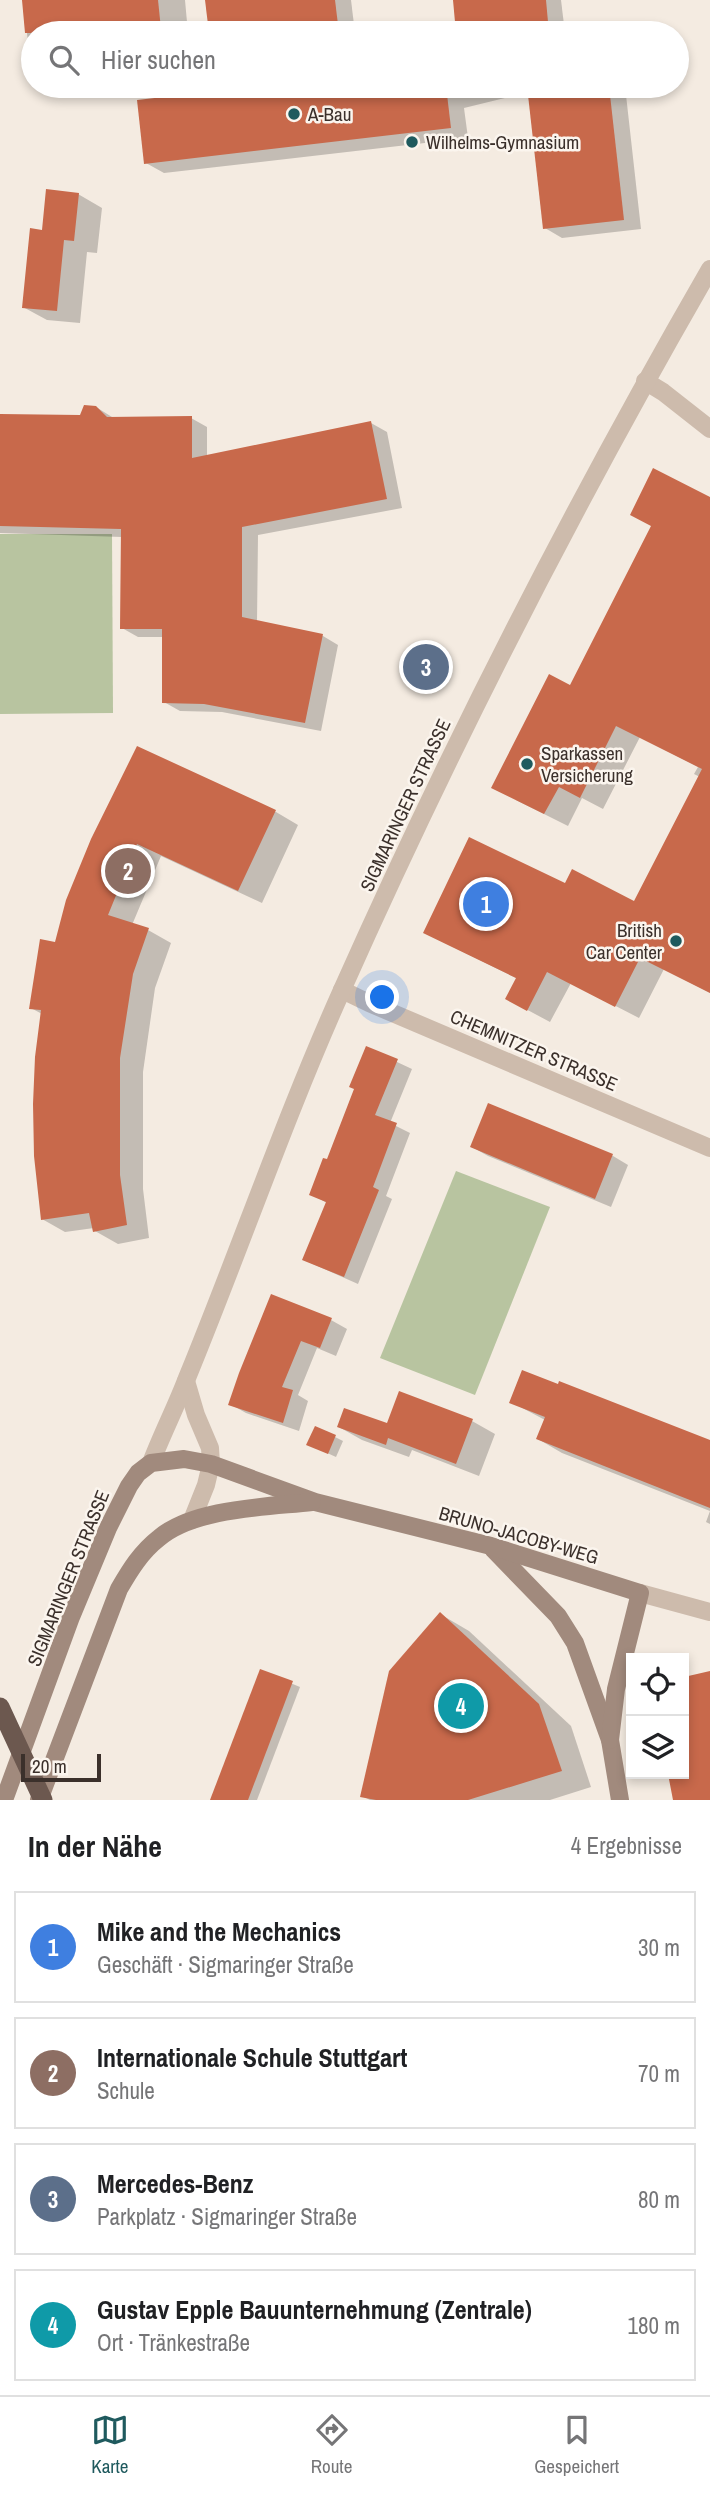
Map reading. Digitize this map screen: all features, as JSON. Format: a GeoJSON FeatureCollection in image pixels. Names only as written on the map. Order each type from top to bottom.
{"type":"FeatureCollection","features":[{"type":"Feature","properties":{"kind":"highway"},"geometry":{"type":"LineString","coordinates":[[1,1709],[41,1800]]}},
{"type":"Feature","properties":{"kind":"main road","name":"BRUNO-JACOBY-WEG"},"geometry":{"type":"LineString","coordinates":[[151,1463],[184,1459],[211,1464],[315,1502],[491,1546],[640,1592]]}},
{"type":"Feature","properties":{"kind":"main road","name":"SIGMARINGER STRASSE"},"geometry":{"type":"LineString","coordinates":[[4,1800],[71,1617],[108,1528],[128,1486],[138,1473],[151,1463]]}},
{"type":"Feature","properties":{"kind":"main road","name":"BRUNO-JACOBY-WEG"},"geometry":{"type":"LineString","coordinates":[[192,1520],[231,1512],[315,1502]]}},
{"type":"Feature","properties":{"kind":"main road"},"geometry":{"type":"LineString","coordinates":[[41,1800],[124,1581],[133,1564],[160,1536],[192,1520]]}},
{"type":"Feature","properties":{"kind":"main road"},"geometry":{"type":"LineString","coordinates":[[491,1546],[558,1616],[575,1643],[610,1740],[621,1800]]}},
{"type":"Feature","properties":{"kind":"main road"},"geometry":{"type":"LineString","coordinates":[[610,1740],[616,1689],[640,1592]]}},
{"type":"Feature","properties":{"kind":"street","name":"SIGMARINGER STRASSE"},"geometry":{"type":"LineString","coordinates":[[151,1463],[342,990],[402,858],[522,611],[645,381],[710,269]]}},
{"type":"Feature","properties":{"kind":"street"},"geometry":{"type":"LineString","coordinates":[[645,381],[710,429]]}},
{"type":"Feature","properties":{"kind":"street","name":"CHEMNITZER STRASSE"},"geometry":{"type":"LineString","coordinates":[[342,990],[710,1148]]}},
{"type":"Feature","properties":{"kind":"street"},"geometry":{"type":"LineString","coordinates":[[186,1381],[210,1448],[211,1464],[192,1520]]}},
{"type":"Feature","properties":{"kind":"street","name":"BRUNO-JACOBY-WEG"},"geometry":{"type":"LineString","coordinates":[[640,1592],[710,1612]]}},
{"type":"Feature","properties":{"kind":"green space"},"geometry":{"type":"Polygon","coordinates":[[[0,534],[112,534],[113,713],[0,714],[0,534]]]}},
{"type":"Feature","properties":{"kind":"green space"},"geometry":{"type":"Polygon","coordinates":[[[456,1171],[550,1207],[475,1395],[380,1358],[456,1171]]]}},
{"type":"Feature","properties":{"kind":"building"},"geometry":{"type":"Polygon","coordinates":[[[22,0],[158,0],[160,21],[24,21],[22,0]]]}},
{"type":"Feature","properties":{"kind":"building"},"geometry":{"type":"Polygon","coordinates":[[[205,0],[335,0],[338,21],[208,21],[205,0]]]}},
{"type":"Feature","properties":{"kind":"building"},"geometry":{"type":"Polygon","coordinates":[[[453,0],[546,0],[548,21],[455,21],[453,0]]]}},
{"type":"Feature","properties":{"kind":"building","name":"A-Bau"},"geometry":{"type":"Polygon","coordinates":[[[447,98],[451,128],[144,164],[137,100],[447,98]]]}},
{"type":"Feature","properties":{"kind":"building"},"geometry":{"type":"Polygon","coordinates":[[[528,98],[610,98],[624,220],[543,229],[528,98]]]}},
{"type":"Feature","properties":{"kind":"building"},"geometry":{"type":"Polygon","coordinates":[[[46,189],[79,193],[74,241],[64,240],[57,311],[22,308],[30,228],[42,230],[46,189]]]}},
{"type":"Feature","properties":{"kind":"building"},"geometry":{"type":"Polygon","coordinates":[[[84,405],[96,406],[107,417],[192,416],[192,458],[371,421],[387,499],[242,527],[242,617],[323,634],[305,723],[204,704],[162,703],[162,629],[120,629],[121,529],[0,526],[0,414],[80,415],[84,405]]]}},
{"type":"Feature","properties":{"kind":"building"},"geometry":{"type":"Polygon","coordinates":[[[653,468],[710,497],[710,993],[640,958],[615,1007],[547,972],[527,1011],[505,999],[516,978],[423,933],[469,837],[565,883],[572,869],[634,901],[702,769],[616,726],[580,798],[559,787],[544,814],[491,788],[549,674],[570,685],[651,526],[630,515],[653,468]]]}},
{"type":"Feature","properties":{"kind":"building"},"geometry":{"type":"Polygon","coordinates":[[[137,746],[276,810],[238,891],[137,844],[108,915],[149,928],[133,974],[120,1058],[120,1175],[127,1225],[93,1232],[89,1213],[41,1220],[34,1156],[33,1104],[41,1010],[29,1009],[40,939],[55,942],[66,900],[91,839],[137,746]]]}},
{"type":"Feature","properties":{"kind":"building"},"geometry":{"type":"Polygon","coordinates":[[[366,1046],[398,1059],[375,1115],[397,1123],[373,1187],[379,1190],[344,1277],[302,1260],[326,1202],[309,1195],[323,1158],[327,1159],[354,1089],[349,1087],[366,1046]]]}},
{"type":"Feature","properties":{"kind":"building"},"geometry":{"type":"Polygon","coordinates":[[[488,1103],[613,1154],[595,1199],[470,1147],[488,1103]]]}},
{"type":"Feature","properties":{"kind":"building"},"geometry":{"type":"Polygon","coordinates":[[[271,1294],[332,1318],[320,1348],[301,1341],[282,1387],[293,1390],[283,1423],[228,1405],[271,1294]]]}},
{"type":"Feature","properties":{"kind":"building"},"geometry":{"type":"Polygon","coordinates":[[[522,1370],[558,1384],[559,1381],[710,1440],[710,1508],[536,1439],[545,1417],[509,1403],[522,1370]]]}},
{"type":"Feature","properties":{"kind":"building"},"geometry":{"type":"Polygon","coordinates":[[[399,1391],[473,1419],[456,1464],[388,1438],[386,1445],[337,1427],[344,1408],[387,1423],[399,1391]]]}},
{"type":"Feature","properties":{"kind":"building"},"geometry":{"type":"Polygon","coordinates":[[[315,1426],[336,1435],[328,1454],[306,1445],[315,1426]]]}},
{"type":"Feature","properties":{"kind":"building"},"geometry":{"type":"Polygon","coordinates":[[[440,1612],[539,1704],[562,1771],[468,1800],[376,1800],[360,1797],[389,1671],[440,1612]]]}},
{"type":"Feature","properties":{"kind":"building"},"geometry":{"type":"Polygon","coordinates":[[[260,1669],[293,1681],[248,1800],[210,1800],[260,1669]]]}},
{"type":"Feature","properties":{"kind":"building"},"geometry":{"type":"Polygon","coordinates":[[[710,1671],[710,1800],[673,1800],[669,1779],[689,1779],[689,1676],[710,1671]]]}},
{"type":"Feature","properties":{"kind":"place","name":"A-Bau"},"geometry":{"type":"Point","coordinates":[294,114]}},
{"type":"Feature","properties":{"kind":"place","name":"Wilhelms-Gymnasium"},"geometry":{"type":"Point","coordinates":[412,142]}},
{"type":"Feature","properties":{"kind":"place","name":"Mercedes-Benz"},"geometry":{"type":"Point","coordinates":[426,667]}},
{"type":"Feature","properties":{"kind":"place","name":"Sparkassen Versicherung"},"geometry":{"type":"Point","coordinates":[527,764]}},
{"type":"Feature","properties":{"kind":"place","name":"Internationale Schule Stuttgart"},"geometry":{"type":"Point","coordinates":[128,871]}},
{"type":"Feature","properties":{"kind":"place","name":"Mike and the Mechanics"},"geometry":{"type":"Point","coordinates":[486,904]}},
{"type":"Feature","properties":{"kind":"place","name":"British Car Center"},"geometry":{"type":"Point","coordinates":[676,941]}},
{"type":"Feature","properties":{"kind":"place","name":"Gustav Epple Bauunternehmung (Zentrale)"},"geometry":{"type":"Point","coordinates":[461,1706]}}]}
